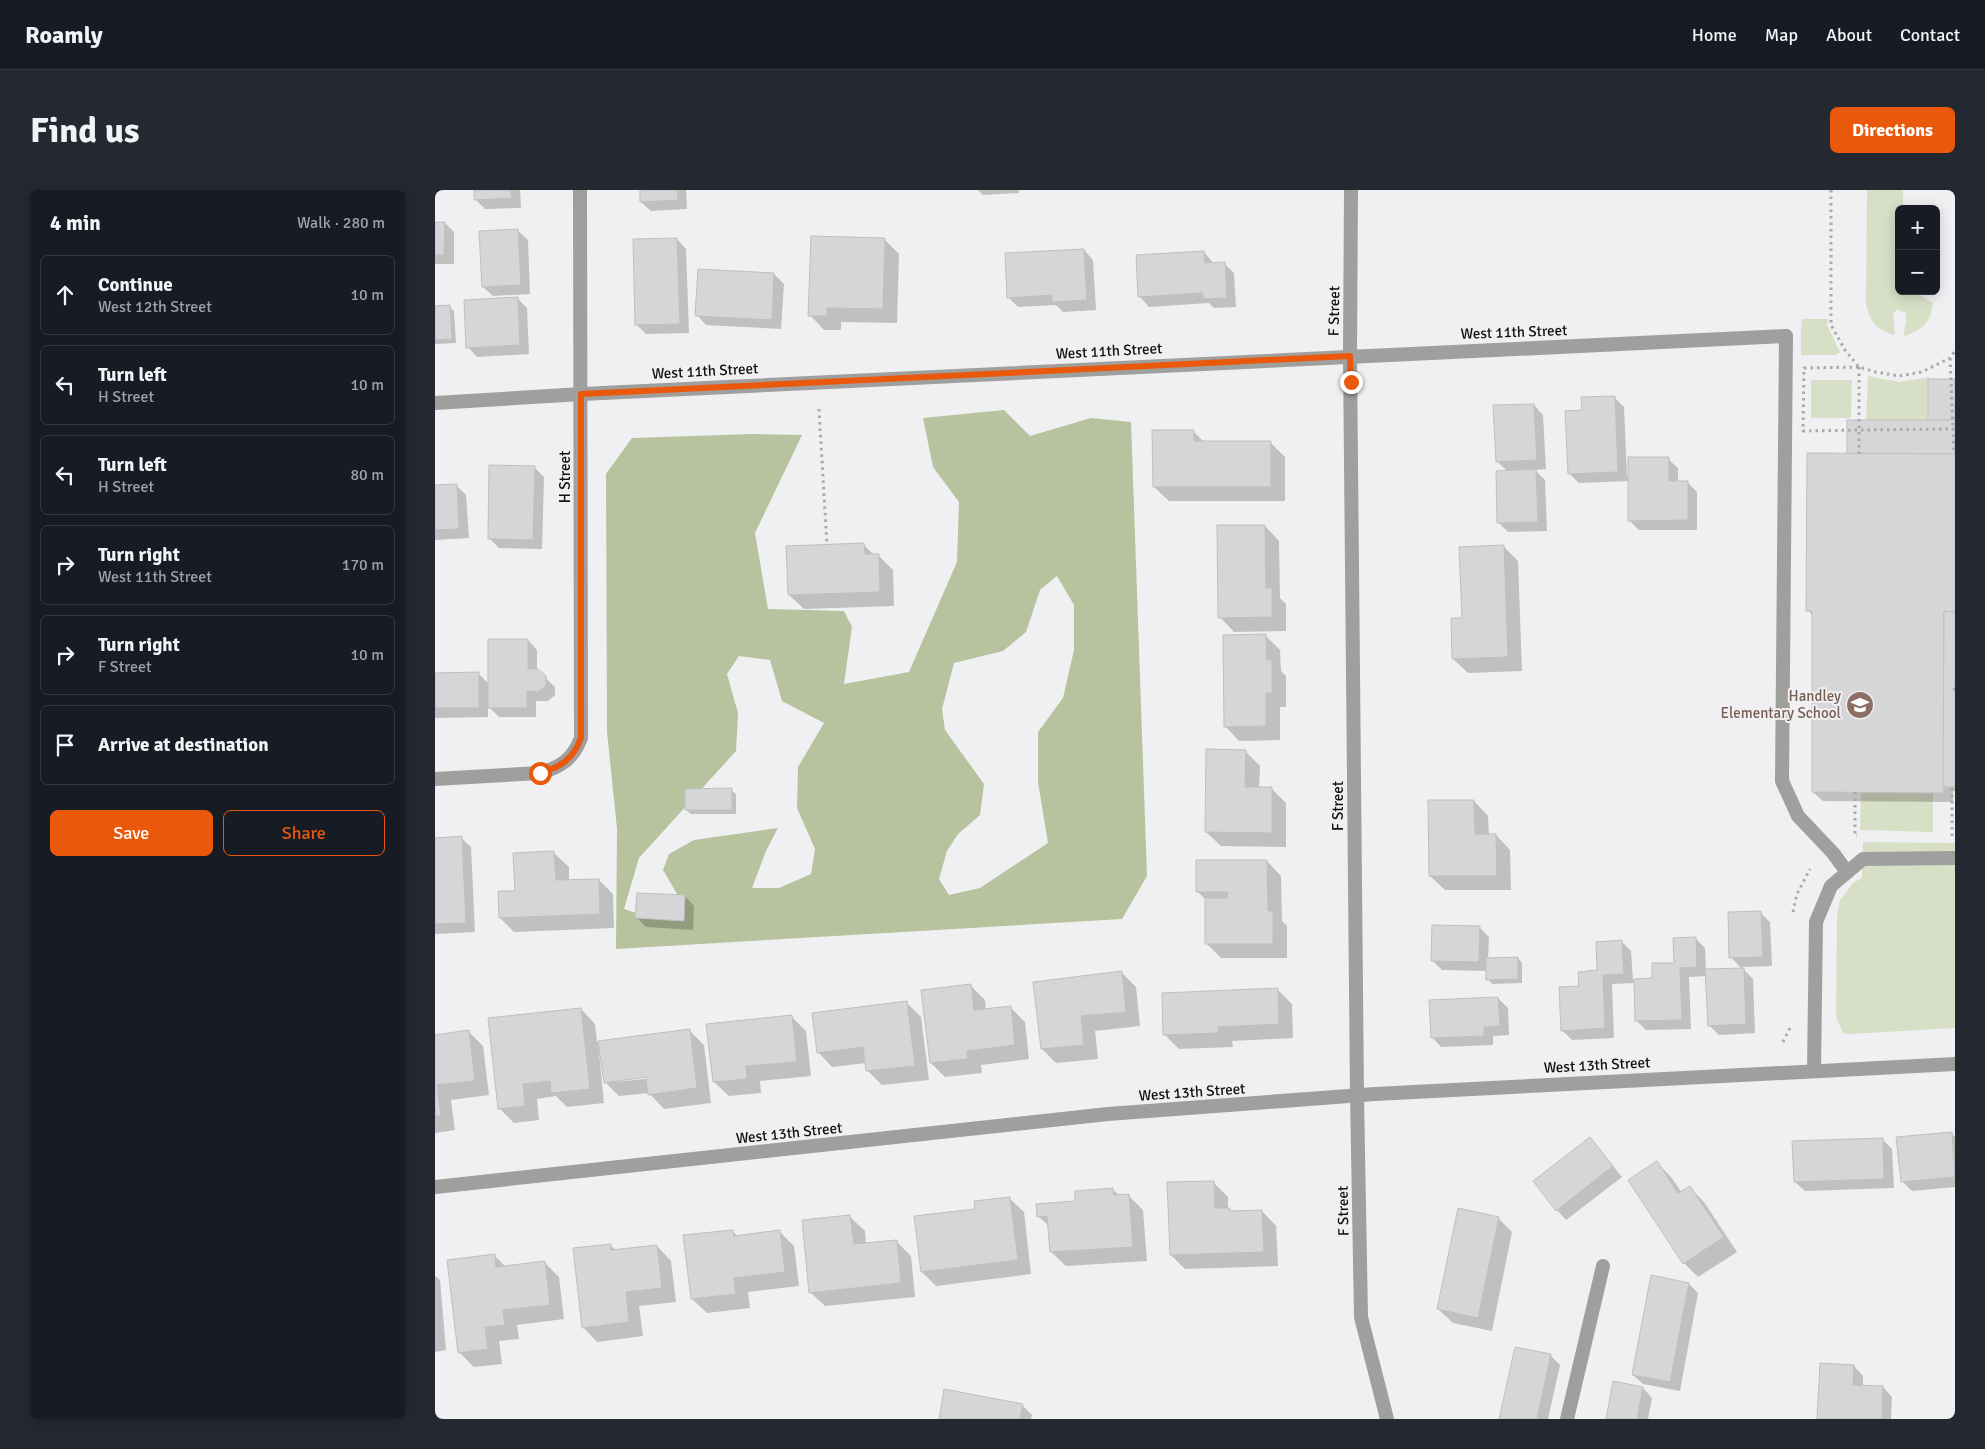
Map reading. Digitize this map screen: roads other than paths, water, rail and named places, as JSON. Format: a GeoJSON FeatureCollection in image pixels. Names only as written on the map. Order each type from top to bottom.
{"type":"FeatureCollection","features":[{"type":"Feature","properties":{"kind":"street","name":"H Street"},"geometry":{"type":"LineString","coordinates":[[435,779],[540,773],[555,769],[568,761],[577,750],[581,738],[580,190]]}},
{"type":"Feature","properties":{"kind":"street","name":"F Street"},"geometry":{"type":"LineString","coordinates":[[1351,190],[1350,356],[1361,1317],[1387,1419]]}},
{"type":"Feature","properties":{"kind":"street","name":"West 11th Street"},"geometry":{"type":"LineString","coordinates":[[435,403],[581,394],[1786,336],[1782,781],[1798,816],[1833,853],[1847,872]]}},
{"type":"Feature","properties":{"kind":"street"},"geometry":{"type":"LineString","coordinates":[[1813,1071],[1816,922],[1831,886],[1863,859],[1955,858]]}},
{"type":"Feature","properties":{"kind":"street","name":"West 13th Street"},"geometry":{"type":"LineString","coordinates":[[435,1187],[1108,1114],[1357,1095],[1759,1072],[1955,1064]]}},
{"type":"Feature","properties":{"kind":"street"},"geometry":{"type":"LineString","coordinates":[[1567,1419],[1603,1266]]}},
{"type":"Feature","properties":{"kind":"place","name":"Handley Elementary School"},"geometry":{"type":"Point","coordinates":[1860,705]}}]}
